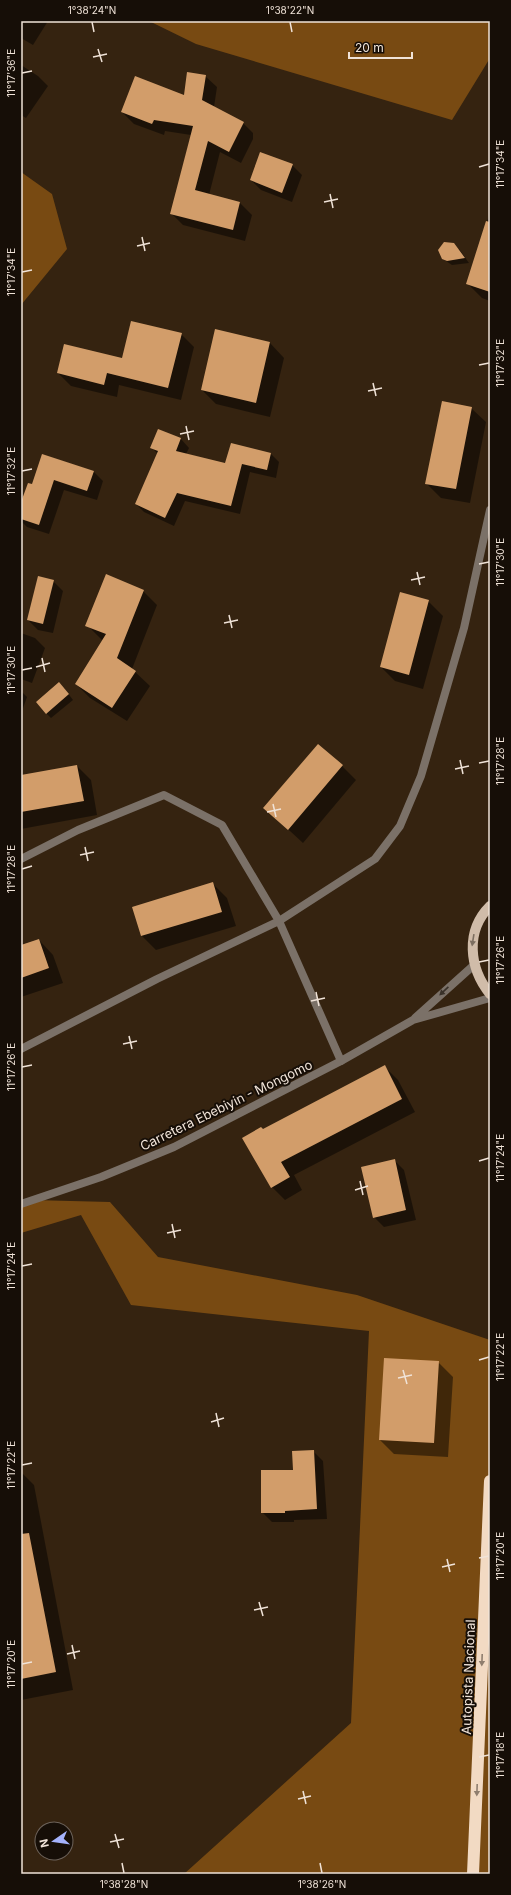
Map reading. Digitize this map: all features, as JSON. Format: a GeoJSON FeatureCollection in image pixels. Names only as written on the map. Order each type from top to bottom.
{"type":"FeatureCollection","features":[{"type":"Feature","properties":{"kind":"highway","name":"Autopista Nacional"},"geometry":{"type":"LineString","coordinates":[[473,1874],[490,1481]]}},
{"type":"Feature","properties":{"kind":"main road"},"geometry":{"type":"LineString","coordinates":[[490,906],[478,922],[472,951],[474,965],[481,983],[490,994]]}},
{"type":"Feature","properties":{"kind":"street"},"geometry":{"type":"LineString","coordinates":[[21,1050],[157,979],[279,922],[375,859],[400,826],[421,776],[464,628],[490,510]]}},
{"type":"Feature","properties":{"kind":"street"},"geometry":{"type":"LineString","coordinates":[[21,859],[78,830],[164,795],[222,825],[279,922],[341,1061]]}},
{"type":"Feature","properties":{"kind":"street","name":"Carretera Ebebiyin - Mongomo"},"geometry":{"type":"LineString","coordinates":[[21,1204],[101,1177],[174,1147],[341,1061],[413,1020],[474,965]]}},
{"type":"Feature","properties":{"kind":"street","name":"Carretera Ebebiyin - Mongomo"},"geometry":{"type":"LineString","coordinates":[[413,1020],[490,998]]}},
{"type":"Feature","properties":{"kind":"shaded area"},"geometry":{"type":"Polygon","coordinates":[[[149,21],[490,21],[490,58],[452,120],[196,44],[149,21]]]}},
{"type":"Feature","properties":{"kind":"shaded area"},"geometry":{"type":"Polygon","coordinates":[[[21,172],[52,194],[67,249],[21,305],[21,172]]]}},
{"type":"Feature","properties":{"kind":"shaded area"},"geometry":{"type":"Polygon","coordinates":[[[32,1200],[110,1202],[158,1257],[357,1295],[490,1340],[490,1874],[184,1874],[351,1723],[369,1331],[131,1305],[81,1215],[21,1233],[21,1203],[32,1200]]]}},
{"type":"Feature","properties":{"kind":"building"},"geometry":{"type":"Polygon","coordinates":[[[187,72],[206,75],[202,100],[244,122],[229,152],[208,141],[195,190],[240,202],[233,230],[170,214],[193,126],[154,120],[152,124],[121,112],[135,76],[184,95],[187,72]]]}},
{"type":"Feature","properties":{"kind":"building"},"geometry":{"type":"Polygon","coordinates":[[[260,152],[293,164],[282,193],[250,180],[260,152]]]}},
{"type":"Feature","properties":{"kind":"building"},"geometry":{"type":"Polygon","coordinates":[[[486,221],[490,222],[490,292],[466,284],[486,221]]]}},
{"type":"Feature","properties":{"kind":"building"},"geometry":{"type":"Polygon","coordinates":[[[444,242],[454,243],[465,258],[447,261],[442,259],[438,250],[444,242]]]}},
{"type":"Feature","properties":{"kind":"building"},"geometry":{"type":"Polygon","coordinates":[[[131,321],[182,333],[168,388],[107,373],[104,385],[57,373],[64,344],[122,358],[131,321]]]}},
{"type":"Feature","properties":{"kind":"building"},"geometry":{"type":"Polygon","coordinates":[[[215,329],[270,342],[256,403],[201,390],[215,329]]]}},
{"type":"Feature","properties":{"kind":"building"},"geometry":{"type":"Polygon","coordinates":[[[442,401],[472,407],[456,489],[425,484],[442,401]]]}},
{"type":"Feature","properties":{"kind":"building"},"geometry":{"type":"Polygon","coordinates":[[[158,429],[181,438],[176,451],[225,463],[231,443],[271,453],[267,470],[242,464],[231,506],[177,493],[165,518],[135,504],[158,451],[150,448],[158,429]]]}},
{"type":"Feature","properties":{"kind":"building"},"geometry":{"type":"Polygon","coordinates":[[[42,454],[94,471],[87,491],[54,480],[39,525],[21,519],[21,502],[28,483],[32,484],[42,454]]]}},
{"type":"Feature","properties":{"kind":"building"},"geometry":{"type":"Polygon","coordinates":[[[106,574],[144,590],[117,658],[136,671],[112,708],[75,684],[106,634],[85,626],[106,574]]]}},
{"type":"Feature","properties":{"kind":"building"},"geometry":{"type":"Polygon","coordinates":[[[38,576],[54,580],[43,624],[27,620],[38,576]]]}},
{"type":"Feature","properties":{"kind":"building"},"geometry":{"type":"Polygon","coordinates":[[[400,592],[429,600],[409,675],[380,667],[400,592]]]}},
{"type":"Feature","properties":{"kind":"building"},"geometry":{"type":"Polygon","coordinates":[[[59,682],[69,694],[46,714],[36,702],[59,682]]]}},
{"type":"Feature","properties":{"kind":"building"},"geometry":{"type":"Polygon","coordinates":[[[318,744],[343,765],[288,830],[263,808],[318,744]]]}},
{"type":"Feature","properties":{"kind":"building"},"geometry":{"type":"Polygon","coordinates":[[[77,765],[84,801],[21,812],[21,775],[77,765]]]}},
{"type":"Feature","properties":{"kind":"building"},"geometry":{"type":"Polygon","coordinates":[[[213,882],[222,912],[141,936],[132,907],[213,882]]]}},
{"type":"Feature","properties":{"kind":"building"},"geometry":{"type":"Polygon","coordinates":[[[39,939],[49,968],[21,978],[21,945],[39,939]]]}},
{"type":"Feature","properties":{"kind":"building"},"geometry":{"type":"Polygon","coordinates":[[[385,1065],[402,1099],[281,1162],[290,1177],[271,1188],[242,1138],[261,1127],[263,1129],[385,1065]]]}},
{"type":"Feature","properties":{"kind":"building"},"geometry":{"type":"Polygon","coordinates":[[[395,1159],[406,1210],[373,1218],[361,1167],[395,1159]]]}},
{"type":"Feature","properties":{"kind":"building"},"geometry":{"type":"Polygon","coordinates":[[[384,1358],[439,1361],[434,1443],[379,1440],[384,1358]]]}},
{"type":"Feature","properties":{"kind":"building"},"geometry":{"type":"Polygon","coordinates":[[[314,1450],[317,1509],[285,1511],[285,1513],[261,1513],[261,1470],[293,1470],[292,1451],[314,1450]]]}},
{"type":"Feature","properties":{"kind":"building"},"geometry":{"type":"Polygon","coordinates":[[[29,1533],[56,1672],[21,1679],[21,1534],[29,1533]]]}}]}
